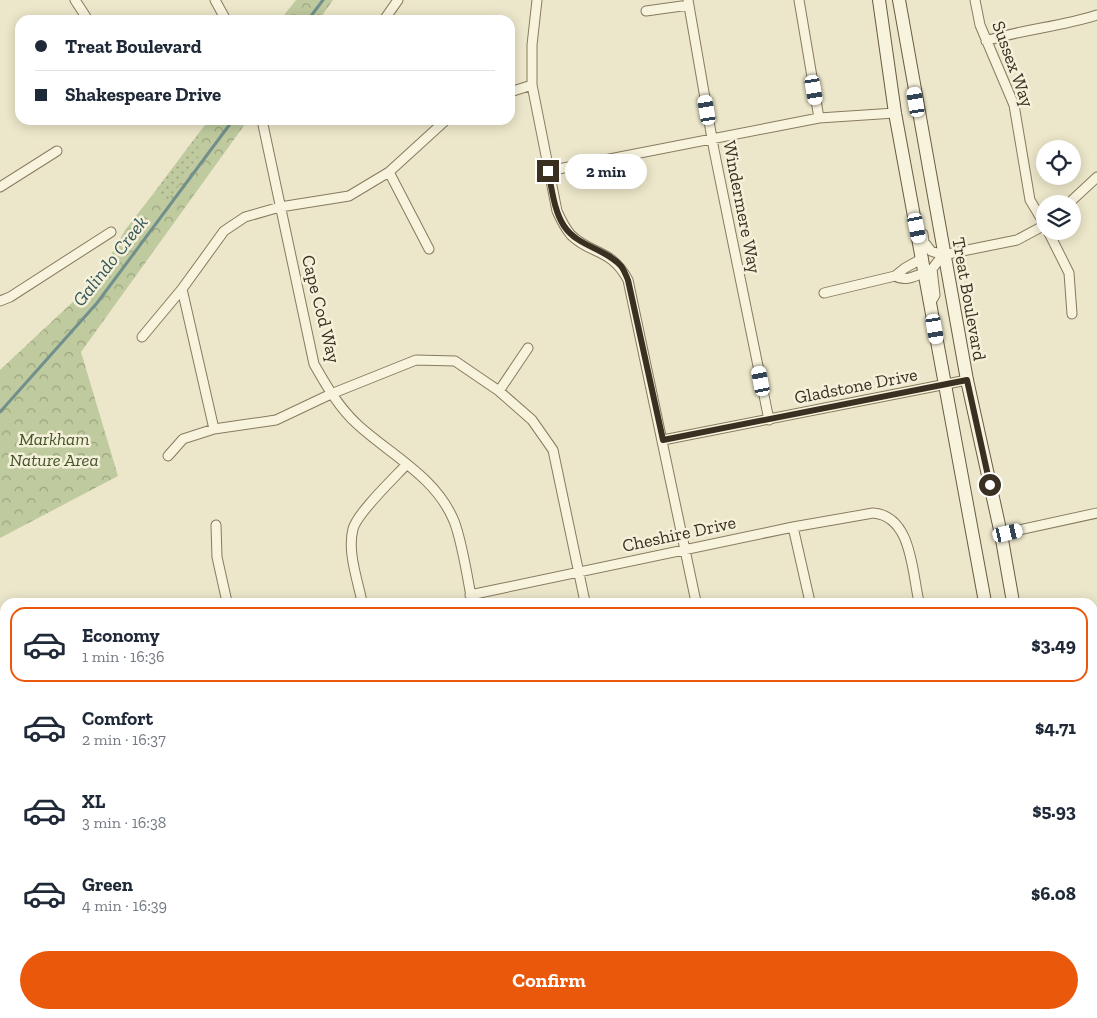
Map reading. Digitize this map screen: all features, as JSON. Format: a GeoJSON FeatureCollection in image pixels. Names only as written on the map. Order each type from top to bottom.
{"type":"FeatureCollection","features":[{"type":"Feature","properties":{"kind":"main road"},"geometry":{"type":"LineString","coordinates":[[879,0],[895,113],[926,272],[944,384],[984,598]]}},
{"type":"Feature","properties":{"kind":"main road","name":"Treat Boulevard"},"geometry":{"type":"LineString","coordinates":[[899,0],[967,380],[1002,534],[1012,598]]}},
{"type":"Feature","properties":{"kind":"main road"},"geometry":{"type":"LineString","coordinates":[[907,0],[910,67]]}},
{"type":"Feature","properties":{"kind":"street"},"geometry":{"type":"LineString","coordinates":[[75,0],[85,15]]}},
{"type":"Feature","properties":{"kind":"street"},"geometry":{"type":"LineString","coordinates":[[215,0],[223,15]]}},
{"type":"Feature","properties":{"kind":"street"},"geometry":{"type":"LineString","coordinates":[[388,15],[398,0]]}},
{"type":"Feature","properties":{"kind":"street"},"geometry":{"type":"LineString","coordinates":[[537,0],[532,45],[532,86],[557,211],[564,226],[573,236],[602,252],[621,266],[628,280],[695,598]]}},
{"type":"Feature","properties":{"kind":"street"},"geometry":{"type":"LineString","coordinates":[[798,0],[819,118]]}},
{"type":"Feature","properties":{"kind":"street","name":"Sussex Way"},"geometry":{"type":"LineString","coordinates":[[975,0],[980,25],[1014,105],[1030,200],[1036,210]]}},
{"type":"Feature","properties":{"kind":"street"},"geometry":{"type":"LineString","coordinates":[[646,11],[688,3]]}},
{"type":"Feature","properties":{"kind":"street","name":"Windermere Way"},"geometry":{"type":"LineString","coordinates":[[688,3],[712,139],[768,420]]}},
{"type":"Feature","properties":{"kind":"street"},"geometry":{"type":"LineString","coordinates":[[986,41],[1018,31],[1055,27],[1097,15]]}},
{"type":"Feature","properties":{"kind":"street"},"geometry":{"type":"LineString","coordinates":[[515,91],[532,86]]}},
{"type":"Feature","properties":{"kind":"street"},"geometry":{"type":"LineString","coordinates":[[548,171],[819,118],[895,113]]}},
{"type":"Feature","properties":{"kind":"street","name":"Cape Cod Way"},"geometry":{"type":"LineString","coordinates":[[263,125],[314,364],[331,394],[357,424],[407,464],[434,490],[454,521],[471,598]]}},
{"type":"Feature","properties":{"kind":"street"},"geometry":{"type":"LineString","coordinates":[[142,337],[182,289],[224,231],[245,217],[280,207],[349,196],[389,172],[441,125]]}},
{"type":"Feature","properties":{"kind":"street"},"geometry":{"type":"LineString","coordinates":[[0,188],[57,151]]}},
{"type":"Feature","properties":{"kind":"street"},"geometry":{"type":"LineString","coordinates":[[904,159],[911,167],[924,242],[935,253],[944,255],[1016,240],[1036,230]]}},
{"type":"Feature","properties":{"kind":"street"},"geometry":{"type":"LineString","coordinates":[[389,172],[429,249]]}},
{"type":"Feature","properties":{"kind":"street"},"geometry":{"type":"LineString","coordinates":[[1077,195],[1097,176]]}},
{"type":"Feature","properties":{"kind":"street"},"geometry":{"type":"LineString","coordinates":[[0,301],[10,297],[111,232]]}},
{"type":"Feature","properties":{"kind":"street"},"geometry":{"type":"LineString","coordinates":[[1052,240],[1069,273],[1072,314]]}},
{"type":"Feature","properties":{"kind":"street"},"geometry":{"type":"LineString","coordinates":[[930,302],[935,295],[932,269],[944,255]]}},
{"type":"Feature","properties":{"kind":"street"},"geometry":{"type":"LineString","coordinates":[[895,276],[923,258]]}},
{"type":"Feature","properties":{"kind":"street"},"geometry":{"type":"LineString","coordinates":[[824,293],[895,276],[906,278],[926,272]]}},
{"type":"Feature","properties":{"kind":"street"},"geometry":{"type":"LineString","coordinates":[[182,289],[214,429]]}},
{"type":"Feature","properties":{"kind":"street"},"geometry":{"type":"LineString","coordinates":[[499,391],[528,348]]}},
{"type":"Feature","properties":{"kind":"street"},"geometry":{"type":"LineString","coordinates":[[168,456],[183,439],[214,429],[276,420],[331,394],[416,360],[455,361],[499,391],[532,420],[553,450],[585,598]]}},
{"type":"Feature","properties":{"kind":"street","name":"Gladstone Drive"},"geometry":{"type":"LineString","coordinates":[[663,440],[967,380]]}},
{"type":"Feature","properties":{"kind":"street"},"geometry":{"type":"LineString","coordinates":[[361,598],[352,552],[353,529],[365,510],[407,464]]}},
{"type":"Feature","properties":{"kind":"street","name":"Cheshire Drive"},"geometry":{"type":"LineString","coordinates":[[475,598],[578,572],[793,527],[873,513],[884,514],[893,519],[904,534],[918,598]]}},
{"type":"Feature","properties":{"kind":"street"},"geometry":{"type":"LineString","coordinates":[[1002,534],[1097,513]]}},
{"type":"Feature","properties":{"kind":"street"},"geometry":{"type":"LineString","coordinates":[[216,525],[217,557],[226,598]]}},
{"type":"Feature","properties":{"kind":"street"},"geometry":{"type":"LineString","coordinates":[[793,527],[809,598]]}},
{"type":"Feature","properties":{"kind":"green space"},"geometry":{"type":"Polygon","coordinates":[[[296,0],[333,0],[322,15],[284,15],[296,0]]]}},
{"type":"Feature","properties":{"kind":"green space","name":"Markham Nature Area"},"geometry":{"type":"Polygon","coordinates":[[[205,125],[244,125],[81,352],[118,476],[0,538],[0,370],[76,299],[94,286],[125,230],[153,194],[168,200],[198,158],[198,134],[205,125]]]}},
{"type":"Feature","properties":{"kind":"green space"},"geometry":{"type":"Polygon","coordinates":[[[198,134],[198,158],[168,201],[153,194],[198,134]]]}},
{"type":"Feature","properties":{"kind":"waterway","name":"Galindo Creek"},"geometry":{"type":"LineString","coordinates":[[312,15],[323,0]]}},
{"type":"Feature","properties":{"kind":"waterway","name":"Galindo Creek"},"geometry":{"type":"LineString","coordinates":[[0,412],[97,303],[229,125]]}},
{"type":"Feature","properties":{"kind":"route"},"geometry":{"type":"LineString","coordinates":[[548,171],[557,211],[564,226],[573,236],[602,252],[621,266],[628,280],[663,440],[967,380],[990,485]]}}]}
